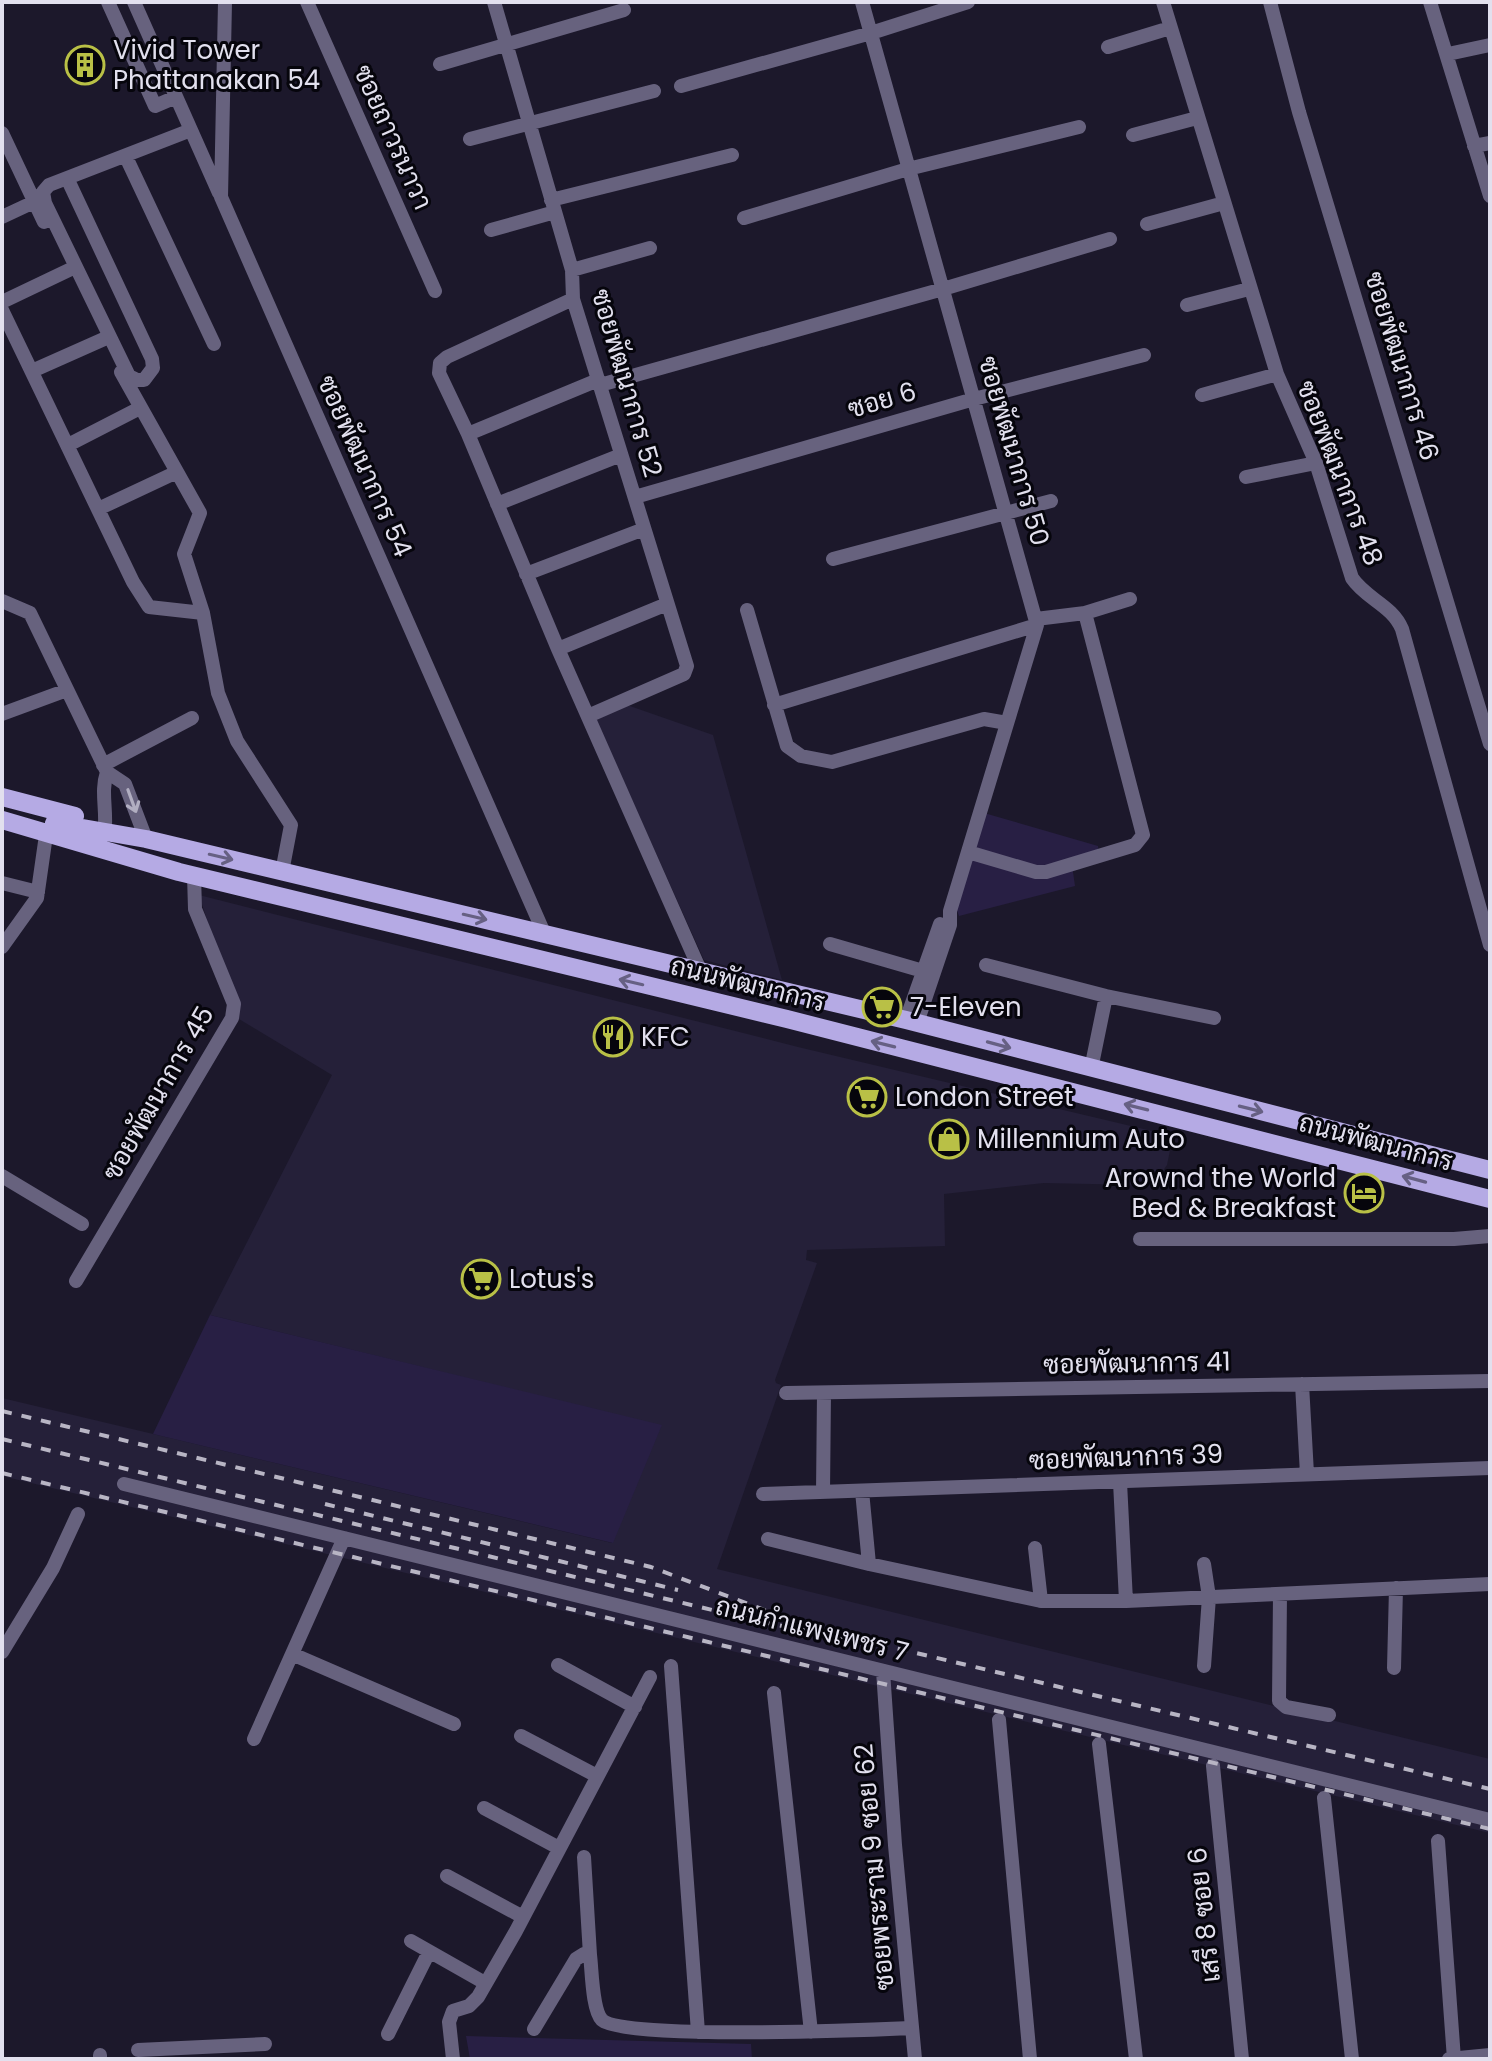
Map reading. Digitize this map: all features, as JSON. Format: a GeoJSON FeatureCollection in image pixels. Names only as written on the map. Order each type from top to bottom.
{"type":"FeatureCollection","features":[{"type":"Feature","properties":{"kind":"main road","name":"ถนนพัฒนาการ"},"geometry":{"type":"LineString","coordinates":[[2,797],[146,839]]}},
{"type":"Feature","properties":{"kind":"main road","name":"ถนนพัฒนาการ"},"geometry":{"type":"LineString","coordinates":[[2,810],[67,826],[146,839],[700,970],[1490,1170]]}},
{"type":"Feature","properties":{"kind":"main road","name":"ถนนพัฒนาการ"},"geometry":{"type":"LineString","coordinates":[[2,820],[194,875],[848,1035],[1490,1199]]}},
{"type":"Feature","properties":{"kind":"main road","name":"ถนนพัฒนาการ"},"geometry":{"type":"LineString","coordinates":[[2,831],[132,859]]}},
{"type":"Feature","properties":{"kind":"street"},"geometry":{"type":"LineString","coordinates":[[108,2],[155,106],[176,97]]}},
{"type":"Feature","properties":{"kind":"street"},"geometry":{"type":"LineString","coordinates":[[134,2],[221,197]]}},
{"type":"Feature","properties":{"kind":"street","name":"ซอยพัฒนาการ 54"},"geometry":{"type":"LineString","coordinates":[[225,2],[221,197],[544,933]]}},
{"type":"Feature","properties":{"kind":"street","name":"ซอยถาวรนาวา"},"geometry":{"type":"LineString","coordinates":[[307,2],[435,291]]}},
{"type":"Feature","properties":{"kind":"street","name":"ซอยพัฒนาการ 52"},"geometry":{"type":"LineString","coordinates":[[494,2],[572,270],[573,299],[687,666],[686,672],[588,716]]}},
{"type":"Feature","properties":{"kind":"street","name":"ซอยพัฒนาการ 50"},"geometry":{"type":"LineString","coordinates":[[862,2],[1036,622]]}},
{"type":"Feature","properties":{"kind":"street"},"geometry":{"type":"LineString","coordinates":[[681,86],[871,33],[968,2]]}},
{"type":"Feature","properties":{"kind":"street","name":"ซอยพัฒนาการ 48"},"geometry":{"type":"LineString","coordinates":[[1163,2],[1249,289],[1277,374],[1316,463],[1352,578],[1357,587],[1391,611],[1402,629],[1490,945]]}},
{"type":"Feature","properties":{"kind":"street","name":"ซอยพัฒนาการ 46"},"geometry":{"type":"LineString","coordinates":[[1270,2],[1299,112],[1490,744]]}},
{"type":"Feature","properties":{"kind":"street"},"geometry":{"type":"LineString","coordinates":[[1430,2],[1490,196]]}},
{"type":"Feature","properties":{"kind":"street"},"geometry":{"type":"LineString","coordinates":[[440,64],[624,10]]}},
{"type":"Feature","properties":{"kind":"street"},"geometry":{"type":"LineString","coordinates":[[1108,47],[1170,28]]}},
{"type":"Feature","properties":{"kind":"street"},"geometry":{"type":"LineString","coordinates":[[1448,54],[1490,45]]}},
{"type":"Feature","properties":{"kind":"street"},"geometry":{"type":"LineString","coordinates":[[470,139],[654,91]]}},
{"type":"Feature","properties":{"kind":"street"},"geometry":{"type":"LineString","coordinates":[[1133,135],[1197,118]]}},
{"type":"Feature","properties":{"kind":"street"},"geometry":{"type":"LineString","coordinates":[[744,218],[908,169],[1079,127]]}},
{"type":"Feature","properties":{"kind":"street"},"geometry":{"type":"LineString","coordinates":[[67,178],[152,359],[153,368],[144,380],[129,376],[45,203],[43,192],[49,185],[67,178],[126,157],[191,130]]}},
{"type":"Feature","properties":{"kind":"street"},"geometry":{"type":"LineString","coordinates":[[2,134],[140,408],[200,513],[184,554],[203,613],[218,693],[237,741],[291,825],[282,872]]}},
{"type":"Feature","properties":{"kind":"street"},"geometry":{"type":"LineString","coordinates":[[1474,146],[1490,143]]}},
{"type":"Feature","properties":{"kind":"street"},"geometry":{"type":"LineString","coordinates":[[491,230],[553,206],[732,155]]}},
{"type":"Feature","properties":{"kind":"street"},"geometry":{"type":"LineString","coordinates":[[126,157],[214,344]]}},
{"type":"Feature","properties":{"kind":"street"},"geometry":{"type":"LineString","coordinates":[[2,217],[34,202]]}},
{"type":"Feature","properties":{"kind":"street"},"geometry":{"type":"LineString","coordinates":[[1147,224],[1224,203]]}},
{"type":"Feature","properties":{"kind":"street"},"geometry":{"type":"LineString","coordinates":[[468,434],[599,382],[943,289],[1110,239]]}},
{"type":"Feature","properties":{"kind":"street"},"geometry":{"type":"LineString","coordinates":[[572,270],[650,248]]}},
{"type":"Feature","properties":{"kind":"street"},"geometry":{"type":"LineString","coordinates":[[2,302],[69,270]]}},
{"type":"Feature","properties":{"kind":"street"},"geometry":{"type":"LineString","coordinates":[[1187,305],[1249,289]]}},
{"type":"Feature","properties":{"kind":"street"},"geometry":{"type":"LineString","coordinates":[[573,299],[447,357],[440,363],[439,373],[700,970]]}},
{"type":"Feature","properties":{"kind":"street"},"geometry":{"type":"LineString","coordinates":[[2,310],[133,582],[149,607],[203,613]]}},
{"type":"Feature","properties":{"kind":"street"},"geometry":{"type":"LineString","coordinates":[[32,371],[104,339]]}},
{"type":"Feature","properties":{"kind":"street","name":"ซอย 6"},"geometry":{"type":"LineString","coordinates":[[635,497],[974,399],[1144,355]]}},
{"type":"Feature","properties":{"kind":"street"},"geometry":{"type":"LineString","coordinates":[[1202,395],[1277,374]]}},
{"type":"Feature","properties":{"kind":"street"},"geometry":{"type":"LineString","coordinates":[[68,445],[140,408]]}},
{"type":"Feature","properties":{"kind":"street"},"geometry":{"type":"LineString","coordinates":[[497,504],[621,455]]}},
{"type":"Feature","properties":{"kind":"street"},"geometry":{"type":"LineString","coordinates":[[1246,477],[1316,463]]}},
{"type":"Feature","properties":{"kind":"street"},"geometry":{"type":"LineString","coordinates":[[98,509],[177,472]]}},
{"type":"Feature","properties":{"kind":"street"},"geometry":{"type":"LineString","coordinates":[[833,559],[1051,501]]}},
{"type":"Feature","properties":{"kind":"street"},"geometry":{"type":"LineString","coordinates":[[526,574],[644,529]]}},
{"type":"Feature","properties":{"kind":"street"},"geometry":{"type":"LineString","coordinates":[[774,705],[1036,622],[1085,613],[1130,599]]}},
{"type":"Feature","properties":{"kind":"street"},"geometry":{"type":"LineString","coordinates":[[2,601],[30,613],[105,769],[124,782],[146,839]]}},
{"type":"Feature","properties":{"kind":"street"},"geometry":{"type":"LineString","coordinates":[[558,649],[667,604]]}},
{"type":"Feature","properties":{"kind":"street"},"geometry":{"type":"LineString","coordinates":[[747,610],[787,746],[801,756],[832,762],[984,719],[1007,723]]}},
{"type":"Feature","properties":{"kind":"street"},"geometry":{"type":"LineString","coordinates":[[968,852],[1036,872],[1046,872],[1135,845],[1143,835],[1085,613]]}},
{"type":"Feature","properties":{"kind":"street"},"geometry":{"type":"LineString","coordinates":[[912,1022],[950,925],[950,911],[1036,622]]}},
{"type":"Feature","properties":{"kind":"street"},"geometry":{"type":"LineString","coordinates":[[2,714],[67,690]]}},
{"type":"Feature","properties":{"kind":"street"},"geometry":{"type":"LineString","coordinates":[[105,769],[192,718]]}},
{"type":"Feature","properties":{"kind":"street"},"geometry":{"type":"LineString","coordinates":[[105,769],[102,788],[106,804],[105,825]]}},
{"type":"Feature","properties":{"kind":"street"},"geometry":{"type":"LineString","coordinates":[[2,947],[37,898],[45,842]]}},
{"type":"Feature","properties":{"kind":"street","name":"ซอยพัฒนาการ 45"},"geometry":{"type":"LineString","coordinates":[[76,1281],[232,1018],[234,1004],[195,909],[194,875]]}},
{"type":"Feature","properties":{"kind":"street"},"geometry":{"type":"LineString","coordinates":[[2,883],[38,892]]}},
{"type":"Feature","properties":{"kind":"street"},"geometry":{"type":"LineString","coordinates":[[912,1022],[923,971],[941,922],[950,911]]}},
{"type":"Feature","properties":{"kind":"street"},"geometry":{"type":"LineString","coordinates":[[830,944],[923,971]]}},
{"type":"Feature","properties":{"kind":"street"},"geometry":{"type":"LineString","coordinates":[[986,965],[1106,996],[1214,1018]]}},
{"type":"Feature","properties":{"kind":"street"},"geometry":{"type":"LineString","coordinates":[[1091,1069],[1106,996]]}},
{"type":"Feature","properties":{"kind":"street"},"geometry":{"type":"LineString","coordinates":[[2,1176],[82,1224]]}},
{"type":"Feature","properties":{"kind":"street"},"geometry":{"type":"LineString","coordinates":[[1140,1239],[1454,1239],[1490,1236]]}},
{"type":"Feature","properties":{"kind":"street","name":"ซอยพัฒนาการ 41"},"geometry":{"type":"LineString","coordinates":[[786,1393],[1490,1381]]}},
{"type":"Feature","properties":{"kind":"street"},"geometry":{"type":"LineString","coordinates":[[1302,1384],[1307,1474]]}},
{"type":"Feature","properties":{"kind":"street"},"geometry":{"type":"LineString","coordinates":[[823,1492],[824,1393]]}},
{"type":"Feature","properties":{"kind":"street","name":"ซอยพัฒนาการ 39"},"geometry":{"type":"LineString","coordinates":[[763,1494],[1490,1468]]}},
{"type":"Feature","properties":{"kind":"street"},"geometry":{"type":"LineString","coordinates":[[1120,1482],[1126,1601]]}},
{"type":"Feature","properties":{"kind":"street","name":"ถนนกำแพงเพชร 7"},"geometry":{"type":"LineString","coordinates":[[124,1484],[1490,1820]]}},
{"type":"Feature","properties":{"kind":"street"},"geometry":{"type":"LineString","coordinates":[[862,1491],[869,1564]]}},
{"type":"Feature","properties":{"kind":"street"},"geometry":{"type":"LineString","coordinates":[[2,1652],[53,1568],[78,1514]]}},
{"type":"Feature","properties":{"kind":"street"},"geometry":{"type":"LineString","coordinates":[[254,1739],[344,1538]]}},
{"type":"Feature","properties":{"kind":"street"},"geometry":{"type":"LineString","coordinates":[[768,1539],[1041,1601],[1126,1601],[1490,1584]]}},
{"type":"Feature","properties":{"kind":"street"},"geometry":{"type":"LineString","coordinates":[[1035,1548],[1041,1601]]}},
{"type":"Feature","properties":{"kind":"street"},"geometry":{"type":"LineString","coordinates":[[1204,1564],[1209,1597],[1204,1666]]}},
{"type":"Feature","properties":{"kind":"street"},"geometry":{"type":"LineString","coordinates":[[1394,1668],[1396,1588]]}},
{"type":"Feature","properties":{"kind":"street"},"geometry":{"type":"LineString","coordinates":[[1280,1594],[1279,1701],[1286,1707],[1329,1715]]}},
{"type":"Feature","properties":{"kind":"street"},"geometry":{"type":"LineString","coordinates":[[292,1654],[454,1724]]}},
{"type":"Feature","properties":{"kind":"street"},"geometry":{"type":"LineString","coordinates":[[558,1665],[635,1707]]}},
{"type":"Feature","properties":{"kind":"street"},"geometry":{"type":"LineString","coordinates":[[671,1666],[698,2032]]}},
{"type":"Feature","properties":{"kind":"street","name":"ซอยพระราม 9 ซอย 62"},"geometry":{"type":"LineString","coordinates":[[883,1671],[915,2059]]}},
{"type":"Feature","properties":{"kind":"street"},"geometry":{"type":"LineString","coordinates":[[453,2059],[449,2022],[453,2011],[469,2006],[485,1983],[650,1677]]}},
{"type":"Feature","properties":{"kind":"street"},"geometry":{"type":"LineString","coordinates":[[774,1693],[811,2032]]}},
{"type":"Feature","properties":{"kind":"street"},"geometry":{"type":"LineString","coordinates":[[999,1720],[1030,2059]]}},
{"type":"Feature","properties":{"kind":"street"},"geometry":{"type":"LineString","coordinates":[[521,1736],[597,1776]]}},
{"type":"Feature","properties":{"kind":"street"},"geometry":{"type":"LineString","coordinates":[[1099,1744],[1136,2059]]}},
{"type":"Feature","properties":{"kind":"street","name":"เสรี 8 ซอย 6"},"geometry":{"type":"LineString","coordinates":[[1213,1766],[1242,2059]]}},
{"type":"Feature","properties":{"kind":"street"},"geometry":{"type":"LineString","coordinates":[[1324,1798],[1352,2059]]}},
{"type":"Feature","properties":{"kind":"street"},"geometry":{"type":"LineString","coordinates":[[484,1808],[559,1848]]}},
{"type":"Feature","properties":{"kind":"street"},"geometry":{"type":"LineString","coordinates":[[1438,1841],[1452,2059],[1490,2055]]}},
{"type":"Feature","properties":{"kind":"street"},"geometry":{"type":"LineString","coordinates":[[584,1857],[597,2009],[599,2018],[606,2023],[639,2029],[698,2032],[911,2028]]}},
{"type":"Feature","properties":{"kind":"street"},"geometry":{"type":"LineString","coordinates":[[447,1876],[523,1917]]}},
{"type":"Feature","properties":{"kind":"street"},"geometry":{"type":"LineString","coordinates":[[411,1941],[485,1983]]}},
{"type":"Feature","properties":{"kind":"street"},"geometry":{"type":"LineString","coordinates":[[388,2034],[429,1952]]}},
{"type":"Feature","properties":{"kind":"street"},"geometry":{"type":"LineString","coordinates":[[534,2029],[576,1959],[584,1954],[590,1955]]}},
{"type":"Feature","properties":{"kind":"street"},"geometry":{"type":"LineString","coordinates":[[138,2050],[266,2046]]}},
{"type":"Feature","properties":{"kind":"shaded area"},"geometry":{"type":"Polygon","coordinates":[[[627,705],[713,735],[782,980],[704,960],[596,720],[627,705]]]}},
{"type":"Feature","properties":{"kind":"shaded area"},"geometry":{"type":"Polygon","coordinates":[[[984,813],[1098,846],[1099,857],[1072,865],[1075,886],[959,916],[955,905],[984,813]]]}},
{"type":"Feature","properties":{"kind":"shaded area"},"geometry":{"type":"Polygon","coordinates":[[[199,895],[798,1047],[1173,1136],[1167,1165],[1157,1179],[1139,1185],[1044,1183],[944,1194],[945,1246],[807,1250],[806,1260],[817,1263],[775,1380],[781,1385],[717,1569],[1490,1759],[1490,1833],[2,1476],[2,1398],[612,1543],[661,1426],[210,1315],[332,1075],[239,1019],[199,895]]]}},
{"type":"Feature","properties":{"kind":"shaded area"},"geometry":{"type":"Polygon","coordinates":[[[210,1315],[662,1425],[613,1543],[153,1434],[210,1315]]]}},
{"type":"Feature","properties":{"kind":"shaded area"},"geometry":{"type":"Polygon","coordinates":[[[466,2036],[751,2044],[752,2059],[470,2059],[466,2036]]]}},
{"type":"Feature","properties":{"kind":"railway"},"geometry":{"type":"LineString","coordinates":[[2,1411],[651,1567],[772,1613]]}},
{"type":"Feature","properties":{"kind":"railway"},"geometry":{"type":"LineString","coordinates":[[2,1439],[762,1622],[895,1648],[1490,1789]]}},
{"type":"Feature","properties":{"kind":"railway"},"geometry":{"type":"LineString","coordinates":[[2,1473],[1490,1829]]}},
{"type":"Feature","properties":{"kind":"railway"},"geometry":{"type":"LineString","coordinates":[[325,1504],[678,1590]]}},
{"type":"Feature","properties":{"kind":"place","name":"Vivid Tower Phattanakan 54"},"geometry":{"type":"Point","coordinates":[85,65]}},
{"type":"Feature","properties":{"kind":"place","name":"7-Eleven"},"geometry":{"type":"Point","coordinates":[882,1007]}},
{"type":"Feature","properties":{"kind":"place","name":"KFC"},"geometry":{"type":"Point","coordinates":[613,1037]}},
{"type":"Feature","properties":{"kind":"place","name":"London Street"},"geometry":{"type":"Point","coordinates":[867,1097]}},
{"type":"Feature","properties":{"kind":"place","name":"Millennium Auto"},"geometry":{"type":"Point","coordinates":[949,1139]}},
{"type":"Feature","properties":{"kind":"place","name":"Arownd the World Bed & Breakfast"},"geometry":{"type":"Point","coordinates":[1364,1193]}},
{"type":"Feature","properties":{"kind":"place","name":"Lotus's"},"geometry":{"type":"Point","coordinates":[481,1279]}}]}
